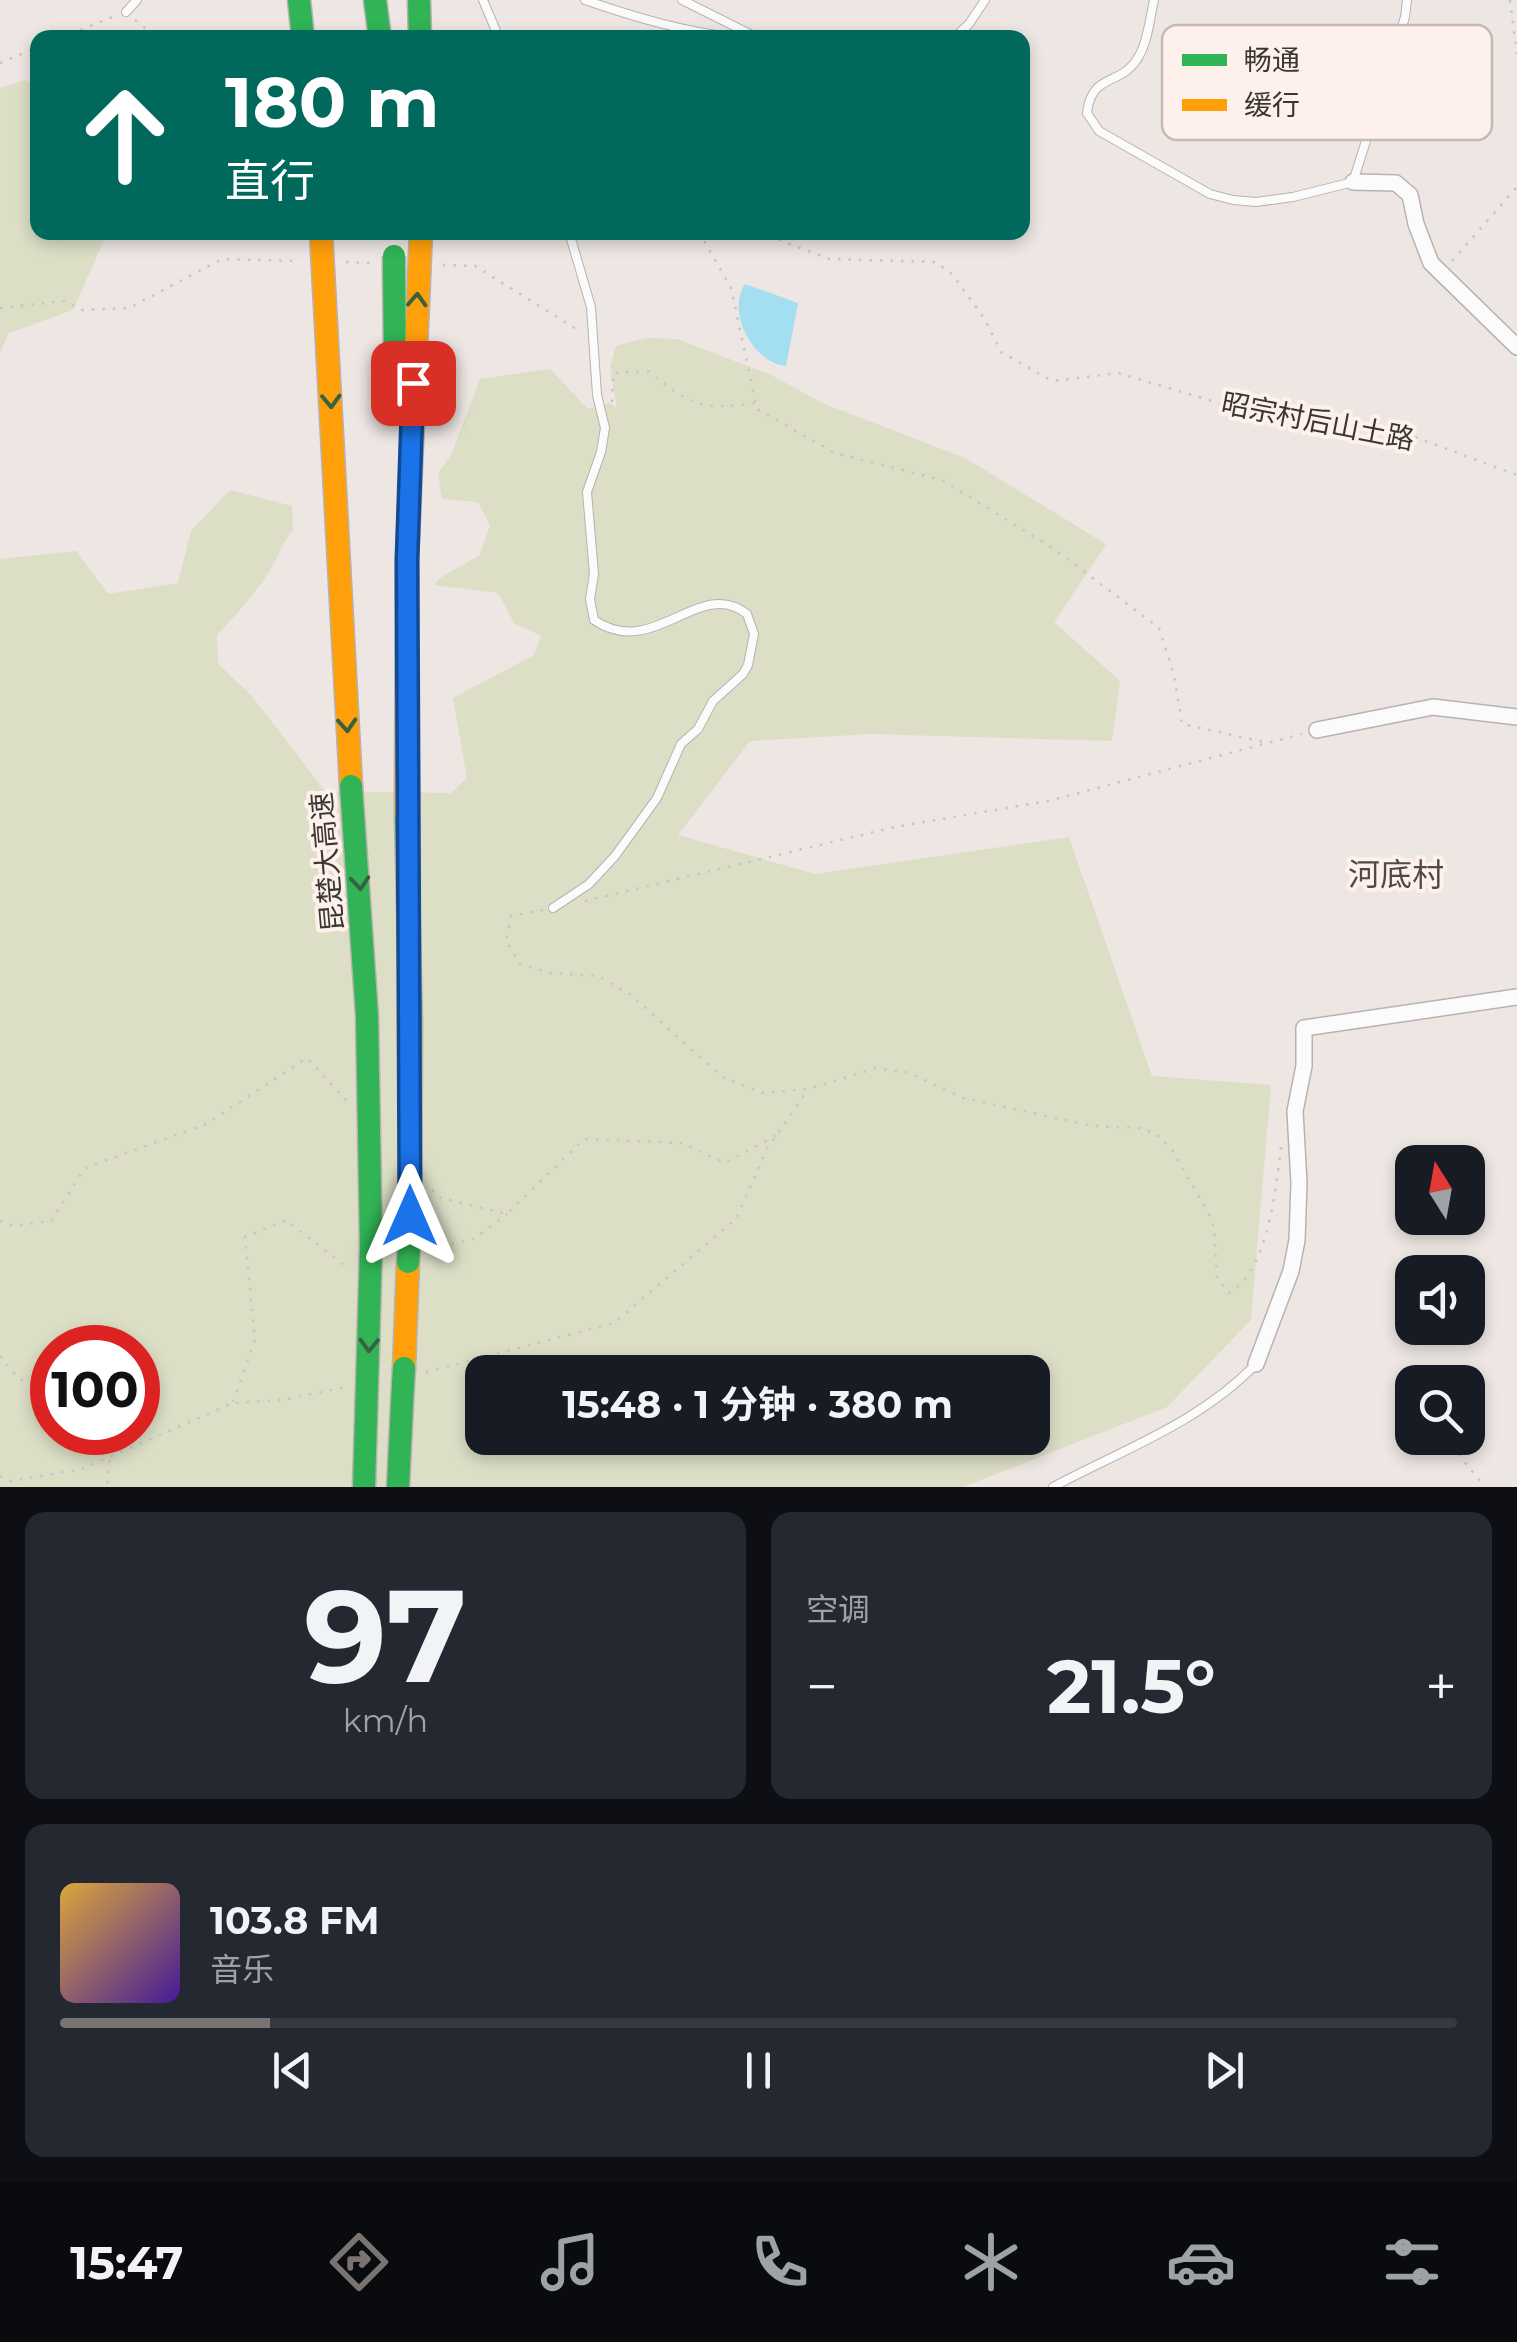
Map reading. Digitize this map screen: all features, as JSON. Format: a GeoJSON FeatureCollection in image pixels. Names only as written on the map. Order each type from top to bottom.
{"type":"FeatureCollection","features":[{"type":"Feature","properties":{"kind":"highway"},"geometry":{"type":"LineString","coordinates":[[299,0],[302,30]]}},
{"type":"Feature","properties":{"kind":"highway"},"geometry":{"type":"LineString","coordinates":[[376,0],[379,30]]}},
{"type":"Feature","properties":{"kind":"highway"},"geometry":{"type":"LineString","coordinates":[[419,0],[420,30]]}},
{"type":"Feature","properties":{"kind":"highway","name":"昆楚大高速"},"geometry":{"type":"LineString","coordinates":[[322,240],[351,786],[369,1005],[373,1139],[366,1256],[364,1487]]}},
{"type":"Feature","properties":{"kind":"highway"},"geometry":{"type":"LineString","coordinates":[[406,818],[407,560],[421,240]]}},
{"type":"Feature","properties":{"kind":"highway"},"geometry":{"type":"LineString","coordinates":[[394,253],[398,666],[411,1021],[412,1253],[411,1375],[398,1487]]}},
{"type":"Feature","properties":{"kind":"street"},"geometry":{"type":"LineString","coordinates":[[1354,182],[1396,183],[1410,195],[1431,263],[1517,347]]}},
{"type":"Feature","properties":{"kind":"street"},"geometry":{"type":"LineString","coordinates":[[1317,730],[1433,707],[1517,717]]}},
{"type":"Feature","properties":{"kind":"street"},"geometry":{"type":"LineString","coordinates":[[1256,1364],[1291,1271],[1297,1240],[1300,1183],[1295,1111],[1304,1066],[1304,1028],[1517,997]]}},
{"type":"Feature","properties":{"kind":"lane"},"geometry":{"type":"LineString","coordinates":[[126,12],[137,0]]}},
{"type":"Feature","properties":{"kind":"lane"},"geometry":{"type":"LineString","coordinates":[[482,0],[495,30]]}},
{"type":"Feature","properties":{"kind":"lane"},"geometry":{"type":"LineString","coordinates":[[586,0],[684,30]]}},
{"type":"Feature","properties":{"kind":"lane"},"geometry":{"type":"LineString","coordinates":[[682,0],[742,30]]}},
{"type":"Feature","properties":{"kind":"lane"},"geometry":{"type":"LineString","coordinates":[[963,30],[985,0]]}},
{"type":"Feature","properties":{"kind":"lane"},"geometry":{"type":"LineString","coordinates":[[1154,0],[1139,56],[1119,78],[1098,85],[1089,96],[1087,113],[1100,130],[1210,194],[1256,202],[1354,182],[1367,140]]}},
{"type":"Feature","properties":{"kind":"lane"},"geometry":{"type":"LineString","coordinates":[[1403,25],[1407,0]]}},
{"type":"Feature","properties":{"kind":"lane"},"geometry":{"type":"LineString","coordinates":[[553,908],[588,884],[615,856],[658,798],[680,744],[698,730],[712,701],[743,674],[754,634],[747,614],[728,604],[704,605],[654,628],[632,632],[611,632],[594,620],[587,492],[605,428],[597,395],[591,307],[571,240]]}},
{"type":"Feature","properties":{"kind":"lane"},"geometry":{"type":"LineString","coordinates":[[1053,1487],[1202,1411],[1231,1390],[1256,1364]]}},
{"type":"Feature","properties":{"kind":"path"},"geometry":{"type":"LineString","coordinates":[[1510,0],[1517,54]]}},
{"type":"Feature","properties":{"kind":"path"},"geometry":{"type":"LineString","coordinates":[[81,30],[126,12],[148,30]]}},
{"type":"Feature","properties":{"kind":"path"},"geometry":{"type":"LineString","coordinates":[[0,64],[30,51]]}},
{"type":"Feature","properties":{"kind":"path"},"geometry":{"type":"LineString","coordinates":[[1442,273],[1517,187]]}},
{"type":"Feature","properties":{"kind":"path"},"geometry":{"type":"LineString","coordinates":[[704,240],[731,288],[756,409],[835,452],[942,480],[1054,549],[1159,628],[1174,675],[1182,724],[1267,743]]}},
{"type":"Feature","properties":{"kind":"path","name":"昭宗村后山土路"},"geometry":{"type":"LineString","coordinates":[[780,240],[830,259],[936,262],[952,274],[984,318],[1002,352],[1052,380],[1118,373],[1256,414],[1409,435],[1517,475]]}},
{"type":"Feature","properties":{"kind":"path"},"geometry":{"type":"LineString","coordinates":[[0,308],[65,301],[82,310],[129,308],[222,259],[296,261]]}},
{"type":"Feature","properties":{"kind":"path"},"geometry":{"type":"LineString","coordinates":[[429,264],[475,266],[594,341]]}},
{"type":"Feature","properties":{"kind":"path"},"geometry":{"type":"LineString","coordinates":[[597,395],[614,403],[613,372],[648,372],[682,400],[720,409],[756,404]]}},
{"type":"Feature","properties":{"kind":"path"},"geometry":{"type":"LineString","coordinates":[[1281,1140],[1275,1196],[1258,1254],[1240,1287],[1229,1293],[1217,1278],[1214,1228],[1209,1214],[1172,1150],[1155,1133],[1139,1128],[1093,1126],[963,1098],[910,1072],[876,1068],[808,1089],[762,1093],[722,1077],[630,994],[598,976],[551,973],[520,964],[506,941],[511,916],[895,827],[1048,800],[1317,730]]}},
{"type":"Feature","properties":{"kind":"path"},"geometry":{"type":"LineString","coordinates":[[411,1375],[614,1322],[736,1219],[767,1150],[808,1089]]}},
{"type":"Feature","properties":{"kind":"path"},"geometry":{"type":"LineString","coordinates":[[412,1253],[474,1240],[508,1214]]}},
{"type":"Feature","properties":{"kind":"path"},"geometry":{"type":"LineString","coordinates":[[233,1403],[255,1340],[245,1237],[286,1220],[345,1268],[366,1256]]}},
{"type":"Feature","properties":{"kind":"path"},"geometry":{"type":"LineString","coordinates":[[0,1356],[18,1378],[30,1385]]}},
{"type":"Feature","properties":{"kind":"path"},"geometry":{"type":"LineString","coordinates":[[0,1476],[10,1481],[82,1468],[233,1403],[282,1400],[358,1385]]}},
{"type":"Feature","properties":{"kind":"path"},"geometry":{"type":"LineString","coordinates":[[107,1487],[108,1455]]}},
{"type":"Feature","properties":{"kind":"path"},"geometry":{"type":"LineString","coordinates":[[1459,1455],[1485,1487]]}},
{"type":"Feature","properties":{"kind":"green space"},"geometry":{"type":"Polygon","coordinates":[[[26,80],[30,83],[30,240],[104,240],[73,310],[9,333],[0,352],[0,88],[26,80]]]}},
{"type":"Feature","properties":{"kind":"green space"},"geometry":{"type":"Polygon","coordinates":[[[646,338],[677,339],[771,375],[822,403],[965,458],[1106,544],[1054,622],[1120,681],[1112,741],[871,734],[750,741],[678,835],[815,874],[1069,837],[1152,1076],[1271,1085],[1251,1320],[1167,1407],[1050,1453],[1050,1355],[465,1355],[465,1455],[1045,1455],[963,1487],[0,1487],[0,559],[76,551],[108,594],[178,583],[191,531],[230,490],[292,506],[293,530],[273,565],[217,635],[218,664],[251,695],[325,791],[451,793],[467,778],[453,698],[534,655],[541,636],[514,623],[498,593],[434,585],[480,555],[490,525],[478,502],[442,499],[438,473],[451,455],[480,379],[550,369],[588,409],[610,403],[617,409],[610,367],[616,346],[646,338]]]}},
{"type":"Feature","properties":{"kind":"water"},"geometry":{"type":"Polygon","coordinates":[[[745,284],[798,303],[786,366],[763,356],[746,334],[739,308],[745,284]]]}},
{"type":"Feature","properties":{"kind":"traffic: fast"},"geometry":{"type":"LineString","coordinates":[[299,0],[302,30]]}},
{"type":"Feature","properties":{"kind":"traffic: fast"},"geometry":{"type":"LineString","coordinates":[[375,0],[379,30]]}},
{"type":"Feature","properties":{"kind":"traffic: fast"},"geometry":{"type":"LineString","coordinates":[[419,0],[420,30]]}},
{"type":"Feature","properties":{"kind":"traffic: fast"},"geometry":{"type":"LineString","coordinates":[[394,256],[394,272]]}},
{"type":"Feature","properties":{"kind":"traffic: fast"},"geometry":{"type":"LineString","coordinates":[[394,272],[395,360]]}},
{"type":"Feature","properties":{"kind":"traffic: fast"},"geometry":{"type":"LineString","coordinates":[[351,786],[367,1016],[371,1247]]}},
{"type":"Feature","properties":{"kind":"traffic: fast"},"geometry":{"type":"LineString","coordinates":[[406,818],[410,1216]]}},
{"type":"Feature","properties":{"kind":"traffic: fast"},"geometry":{"type":"LineString","coordinates":[[408,1262],[409,1246]]}},
{"type":"Feature","properties":{"kind":"traffic: fast"},"geometry":{"type":"LineString","coordinates":[[364,1487],[371,1247]]}},
{"type":"Feature","properties":{"kind":"traffic: fast"},"geometry":{"type":"LineString","coordinates":[[403,1384],[404,1368]]}},
{"type":"Feature","properties":{"kind":"traffic: fast"},"geometry":{"type":"LineString","coordinates":[[398,1487],[403,1384]]}},
{"type":"Feature","properties":{"kind":"traffic: slow"},"geometry":{"type":"LineString","coordinates":[[321,240],[351,786]]}},
{"type":"Feature","properties":{"kind":"traffic: slow"},"geometry":{"type":"LineString","coordinates":[[406,818],[407,560],[421,240]]}},
{"type":"Feature","properties":{"kind":"traffic: slow"},"geometry":{"type":"LineString","coordinates":[[404,1368],[408,1262]]}},
{"type":"Feature","properties":{"kind":"district","name":"河底村"},"geometry":{"type":"Point","coordinates":[1396,875]}},
{"type":"Feature","properties":{"kind":"route"},"geometry":{"type":"LineString","coordinates":[[410,1216],[406,818],[407,560],[413,383]]}}]}
